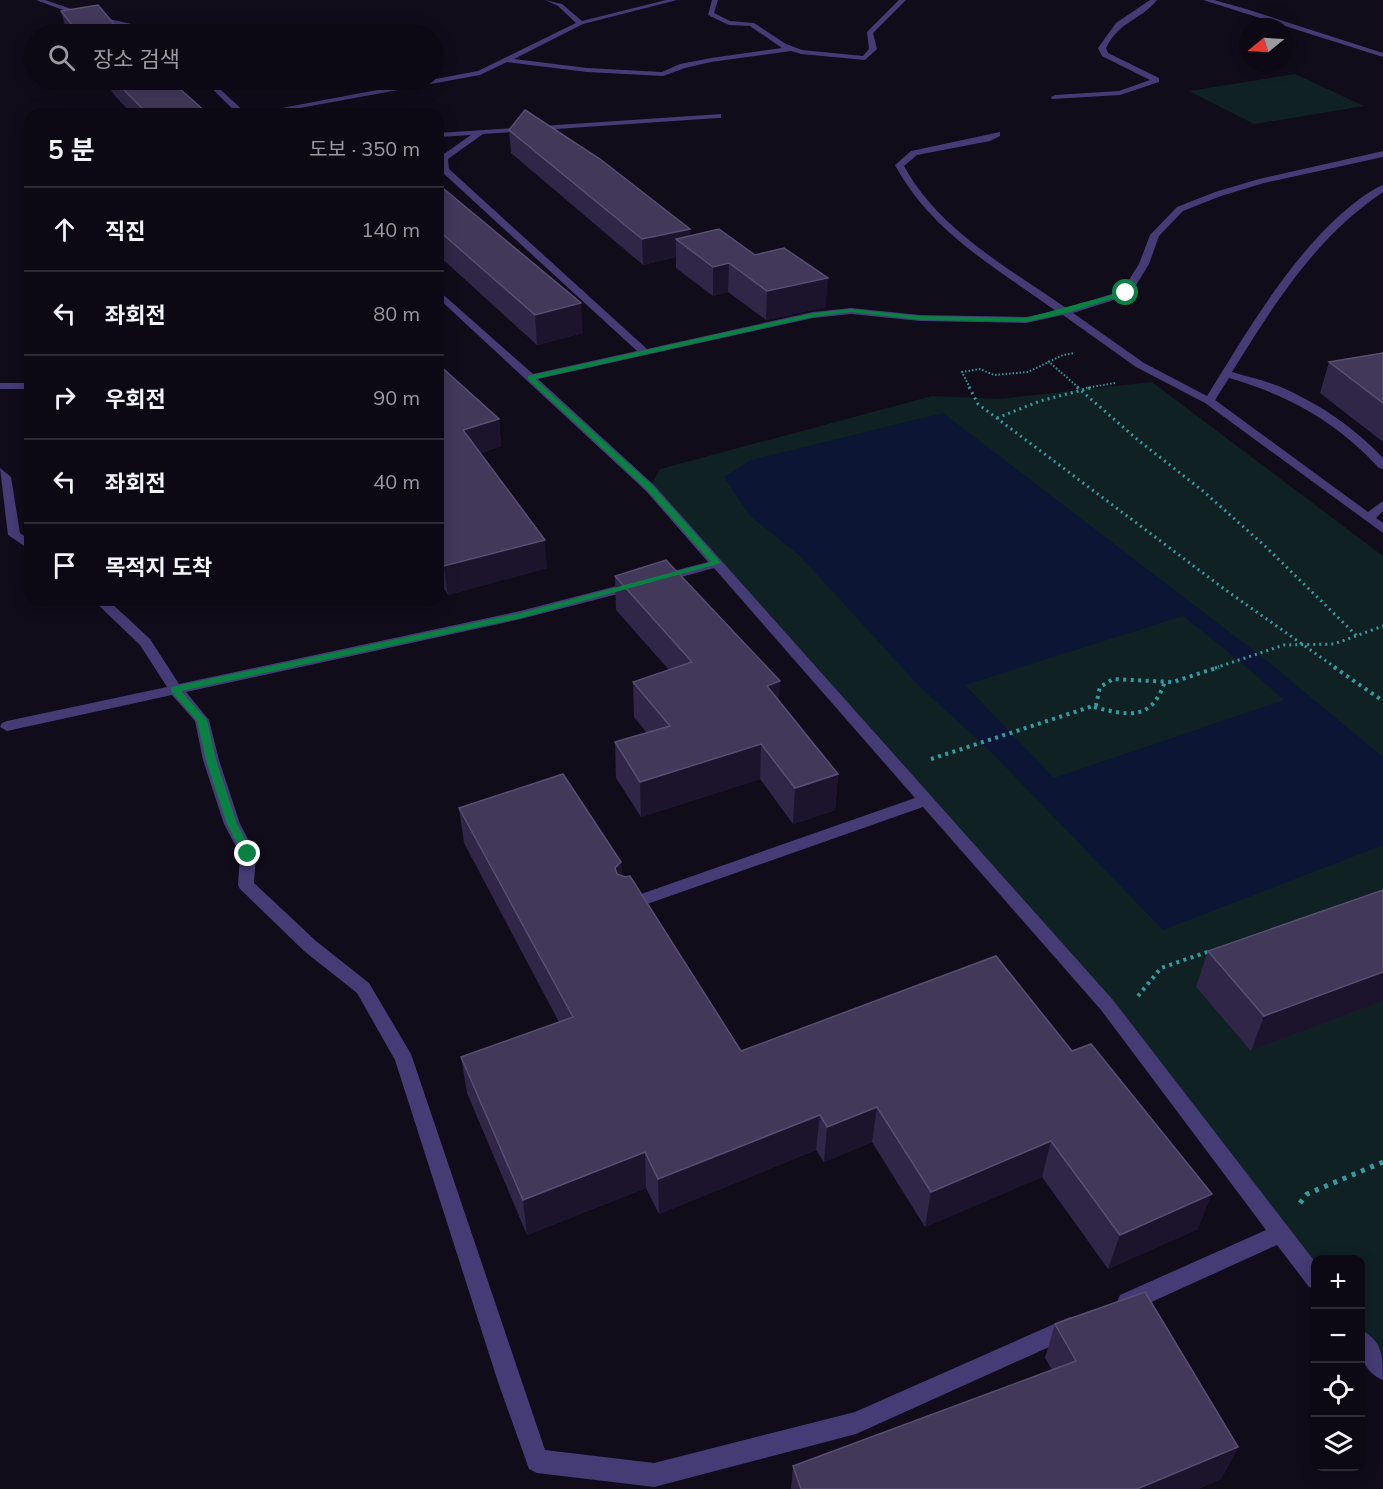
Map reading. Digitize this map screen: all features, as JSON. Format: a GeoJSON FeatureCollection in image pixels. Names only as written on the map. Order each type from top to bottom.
{"type":"FeatureCollection","features":[{"type":"Feature","properties":{"kind":"street"},"geometry":{"type":"LineString","coordinates":[[39,0],[84,16],[123,24]]}},
{"type":"Feature","properties":{"kind":"street"},"geometry":{"type":"LineString","coordinates":[[548,0],[560,5],[581,23]]}},
{"type":"Feature","properties":{"kind":"street"},"geometry":{"type":"LineString","coordinates":[[444,80],[480,73],[581,23],[674,0]]}},
{"type":"Feature","properties":{"kind":"street"},"geometry":{"type":"LineString","coordinates":[[715,0],[710,14],[729,23],[752,24],[783,46],[840,57],[865,58],[873,49],[869,33],[903,0]]}},
{"type":"Feature","properties":{"kind":"street"},"geometry":{"type":"LineString","coordinates":[[1055,97],[1120,93],[1156,80],[1105,54],[1102,48],[1110,33],[1125,20],[1147,9],[1154,0]]}},
{"type":"Feature","properties":{"kind":"street"},"geometry":{"type":"LineString","coordinates":[[1206,0],[1383,55]]}},
{"type":"Feature","properties":{"kind":"street"},"geometry":{"type":"LineString","coordinates":[[506,60],[587,70],[663,74],[683,66],[711,60],[791,49]]}},
{"type":"Feature","properties":{"kind":"street"},"geometry":{"type":"LineString","coordinates":[[217,90],[236,108]]}},
{"type":"Feature","properties":{"kind":"street"},"geometry":{"type":"LineString","coordinates":[[287,108],[386,90]]}},
{"type":"Feature","properties":{"kind":"street"},"geometry":{"type":"LineString","coordinates":[[444,135],[718,116]]}},
{"type":"Feature","properties":{"kind":"street"},"geometry":{"type":"LineString","coordinates":[[480,133],[444,158],[445,170],[643,351]]}},
{"type":"Feature","properties":{"kind":"street"},"geometry":{"type":"LineString","coordinates":[[997,134],[956,147],[914,153],[899,165],[910,185],[933,214],[975,249],[1140,365],[1209,401],[1383,529]]}},
{"type":"Feature","properties":{"kind":"street"},"geometry":{"type":"LineString","coordinates":[[530,378],[643,351],[813,315],[851,310],[920,318],[1026,320],[1065,312],[1126,293],[1144,264],[1155,235],[1180,209],[1218,194],[1262,181],[1383,154]]}},
{"type":"Feature","properties":{"kind":"street"},"geometry":{"type":"LineString","coordinates":[[1209,401],[1299,263],[1324,234],[1358,202],[1383,188]]}},
{"type":"Feature","properties":{"kind":"street"},"geometry":{"type":"LineString","coordinates":[[444,299],[650,488],[717,563],[1119,1020],[1311,1274]]}},
{"type":"Feature","properties":{"kind":"street"},"geometry":{"type":"LineString","coordinates":[[1226,374],[1275,389],[1307,407],[1342,429],[1373,453],[1383,465]]}},
{"type":"Feature","properties":{"kind":"street"},"geometry":{"type":"LineString","coordinates":[[0,386],[24,386]]}},
{"type":"Feature","properties":{"kind":"street"},"geometry":{"type":"LineString","coordinates":[[0,472],[5,477],[14,536],[24,542]]}},
{"type":"Feature","properties":{"kind":"street"},"geometry":{"type":"LineString","coordinates":[[1368,518],[1383,505]]}},
{"type":"Feature","properties":{"kind":"street"},"geometry":{"type":"LineString","coordinates":[[7,726],[521,615],[717,563]]}},
{"type":"Feature","properties":{"kind":"street"},"geometry":{"type":"LineString","coordinates":[[106,606],[145,642],[175,689],[202,720],[211,760],[232,824],[248,854],[246,885],[310,946],[363,988],[404,1059],[508,1382],[537,1461],[654,1475],[856,1423],[1084,1321]]}},
{"type":"Feature","properties":{"kind":"street"},"geometry":{"type":"LineString","coordinates":[[627,905],[925,800]]}},
{"type":"Feature","properties":{"kind":"street"},"geometry":{"type":"LineString","coordinates":[[1106,1311],[1280,1234]]}},
{"type":"Feature","properties":{"kind":"street"},"geometry":{"type":"LineString","coordinates":[[1365,1346],[1383,1369]]}},
{"type":"Feature","properties":{"kind":"path"},"geometry":{"type":"LineString","coordinates":[[1082,352],[1063,355],[1028,372],[994,375],[980,369],[962,372],[978,404],[1227,591],[1383,701]]}},
{"type":"Feature","properties":{"kind":"path"},"geometry":{"type":"LineString","coordinates":[[1048,361],[1138,440],[1203,490],[1265,546],[1357,636]]}},
{"type":"Feature","properties":{"kind":"path"},"geometry":{"type":"LineString","coordinates":[[997,418],[1025,405],[1079,388],[1163,377]]}},
{"type":"Feature","properties":{"kind":"path"},"geometry":{"type":"LineString","coordinates":[[899,769],[1096,705],[1100,687],[1113,679],[1173,682],[1284,645],[1334,644],[1383,626]]}},
{"type":"Feature","properties":{"kind":"path"},"geometry":{"type":"LineString","coordinates":[[1093,706],[1126,716],[1143,711],[1157,701],[1165,681]]}},
{"type":"Feature","properties":{"kind":"path"},"geometry":{"type":"LineString","coordinates":[[1119,1020],[1161,968],[1217,949]]}},
{"type":"Feature","properties":{"kind":"path"},"geometry":{"type":"LineString","coordinates":[[1280,1234],[1307,1194],[1383,1162]]}},
{"type":"Feature","properties":{"kind":"shaded area"},"geometry":{"type":"Polygon","coordinates":[[[1295,74],[1364,106],[1254,124],[1189,91],[1295,74]]]}},
{"type":"Feature","properties":{"kind":"shaded area"},"geometry":{"type":"Polygon","coordinates":[[[1152,382],[1383,556],[1383,1369],[1365,1345],[1365,1255],[1311,1255],[1311,1275],[1107,1005],[650,488],[660,469],[932,396],[999,399],[1152,382]]]}},
{"type":"Feature","properties":{"kind":"water"},"geometry":{"type":"Polygon","coordinates":[[[943,413],[1262,657],[1383,757],[1383,845],[1163,930],[989,750],[918,685],[800,556],[750,516],[724,477],[751,460],[943,413]],[[1183,616],[965,685],[1054,778],[1284,700],[1183,616]]]}},
{"type":"Feature","properties":{"kind":"building"},"geometry":{"type":"Polygon","coordinates":[[[98,5],[114,24],[71,24],[61,11],[98,5]]]}},
{"type":"Feature","properties":{"kind":"building"},"geometry":{"type":"Polygon","coordinates":[[[124,90],[181,90],[201,108],[142,108],[124,90]]]}},
{"type":"Feature","properties":{"kind":"building"},"geometry":{"type":"Polygon","coordinates":[[[525,110],[600,159],[690,229],[642,239],[509,130],[525,110]]]}},
{"type":"Feature","properties":{"kind":"building"},"geometry":{"type":"Polygon","coordinates":[[[444,189],[581,303],[535,315],[444,235],[444,189]]]}},
{"type":"Feature","properties":{"kind":"building"},"geometry":{"type":"Polygon","coordinates":[[[719,229],[755,255],[784,248],[828,278],[767,291],[729,263],[713,267],[676,239],[719,229]]]}},
{"type":"Feature","properties":{"kind":"building"},"geometry":{"type":"Polygon","coordinates":[[[1383,353],[1383,403],[1329,362],[1383,353]]]}},
{"type":"Feature","properties":{"kind":"building"},"geometry":{"type":"Polygon","coordinates":[[[444,369],[499,419],[463,430],[545,540],[444,566],[444,369]]]}},
{"type":"Feature","properties":{"kind":"building"},"geometry":{"type":"Polygon","coordinates":[[[666,560],[780,681],[767,686],[838,774],[795,788],[761,744],[640,782],[615,742],[670,726],[633,682],[692,662],[615,576],[666,560]]]}},
{"type":"Feature","properties":{"kind":"building"},"geometry":{"type":"Polygon","coordinates":[[[563,774],[621,862],[615,868],[617,874],[630,876],[741,1051],[996,956],[1072,1051],[1091,1044],[1212,1194],[1120,1235],[1051,1141],[931,1192],[877,1107],[827,1127],[820,1115],[658,1179],[645,1152],[523,1200],[461,1057],[573,1017],[459,808],[563,774]]]}},
{"type":"Feature","properties":{"kind":"building"},"geometry":{"type":"Polygon","coordinates":[[[1383,890],[1383,972],[1264,1016],[1208,951],[1383,890]]]}},
{"type":"Feature","properties":{"kind":"building"},"geometry":{"type":"Polygon","coordinates":[[[1145,1292],[1238,1447],[1137,1489],[801,1489],[793,1466],[1076,1361],[1055,1324],[1145,1292]]]}},
{"type":"Feature","properties":{"kind":"route"},"geometry":{"type":"LineString","coordinates":[[248,854],[232,824],[211,760],[202,720],[175,689],[521,615],[717,563],[650,488],[530,378],[813,315],[851,310],[920,318],[1026,320],[1065,312],[1126,293]]}}]}
